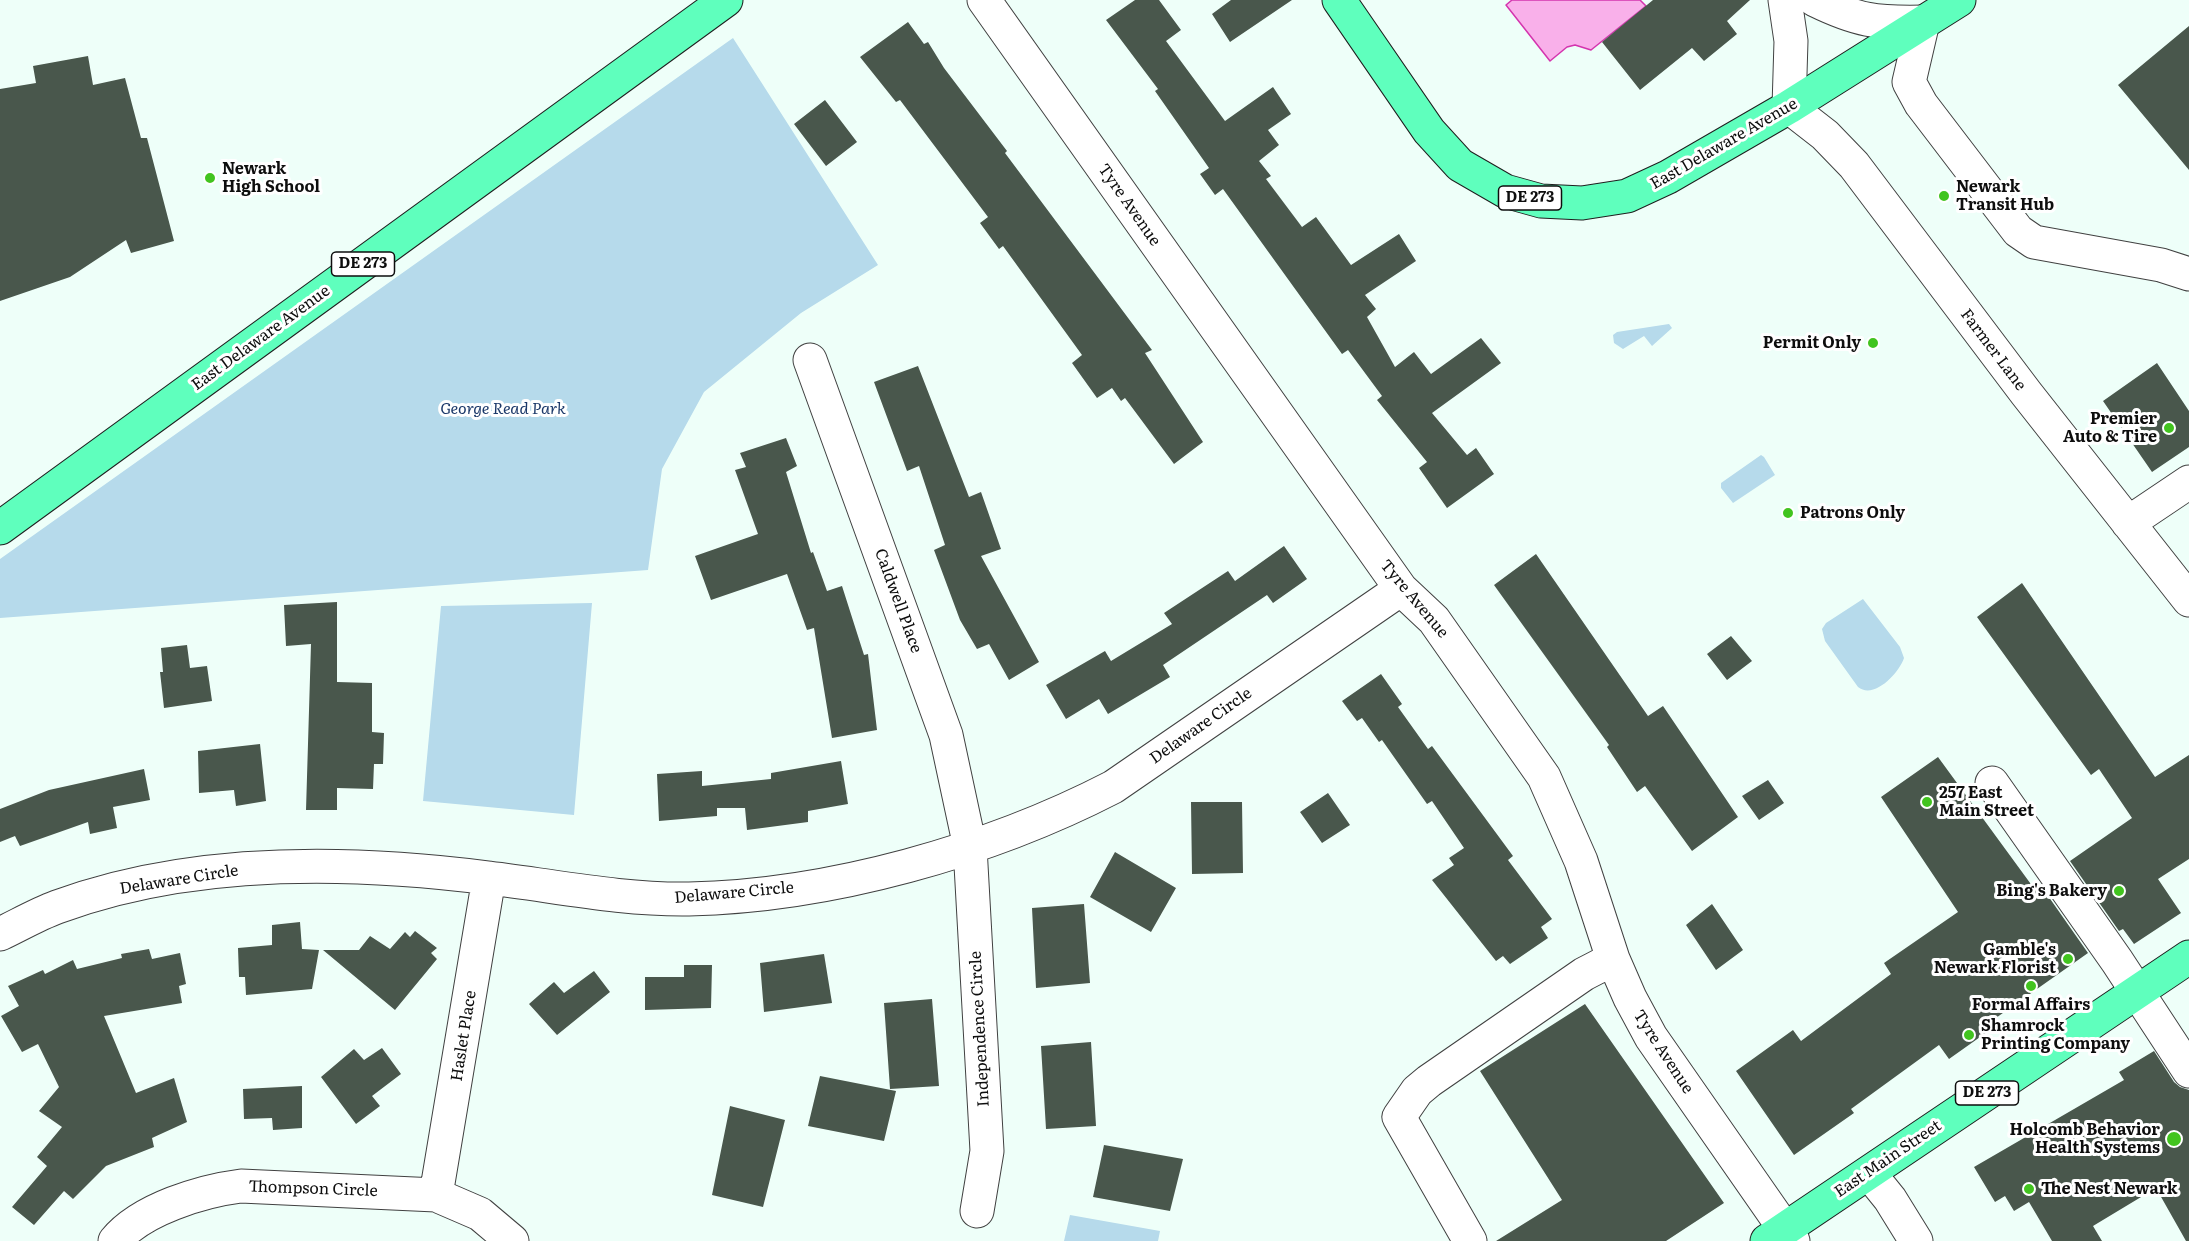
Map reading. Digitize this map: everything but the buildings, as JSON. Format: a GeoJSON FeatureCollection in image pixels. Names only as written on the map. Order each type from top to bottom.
{"type":"FeatureCollection","features":[{"type":"Feature","properties":{"kind":"main road","name":"East Delaware Avenue"},"geometry":{"type":"LineString","coordinates":[[0,528],[726,0]]}},
{"type":"Feature","properties":{"kind":"main road","name":"East Delaware Avenue"},"geometry":{"type":"LineString","coordinates":[[1339,0],[1429,131],[1450,156],[1490,184],[1541,201],[1582,203],[1606,201],[1645,189],[1789,107],[1959,0]]}},
{"type":"Feature","properties":{"kind":"main road","name":"East Main Street"},"geometry":{"type":"LineString","coordinates":[[1782,1237],[1869,1173],[2189,957]]}},
{"type":"Feature","properties":{"kind":"street","name":"Tyre Avenue"},"geometry":{"type":"LineString","coordinates":[[984,0],[1401,589],[1434,620],[1544,777],[1581,861],[1612,959],[1651,1037],[1782,1237]]}},
{"type":"Feature","properties":{"kind":"street"},"geometry":{"type":"LineString","coordinates":[[1785,0],[1791,41],[1789,107]]}},
{"type":"Feature","properties":{"kind":"street"},"geometry":{"type":"LineString","coordinates":[[1815,0],[1848,16],[1883,22],[1923,22],[1909,82],[1921,104],[2018,231],[2034,242],[2161,265],[2189,274]]}},
{"type":"Feature","properties":{"kind":"street","name":"Farmer Lane"},"geometry":{"type":"LineString","coordinates":[[1789,107],[1825,135],[1854,165],[2026,393],[2189,600]]}},
{"type":"Feature","properties":{"kind":"street","name":"Caldwell Place"},"geometry":{"type":"LineString","coordinates":[[810,360],[946,735],[970,847]]}},
{"type":"Feature","properties":{"kind":"street"},"geometry":{"type":"LineString","coordinates":[[2128,523],[2189,482]]}},
{"type":"Feature","properties":{"kind":"street","name":"Delaware Circle"},"geometry":{"type":"LineString","coordinates":[[0,934],[56,907],[113,890],[224,870],[366,865],[489,878],[619,897],[689,899],[757,894],[825,884],[970,847],[1065,812],[1113,787],[1401,589]]}},
{"type":"Feature","properties":{"kind":"street"},"geometry":{"type":"LineString","coordinates":[[1992,783],[2189,1071]]}},
{"type":"Feature","properties":{"kind":"street","name":"Independence Circle"},"geometry":{"type":"LineString","coordinates":[[970,847],[987,1151],[977,1211]]}},
{"type":"Feature","properties":{"kind":"street","name":"Haslet Place"},"geometry":{"type":"LineString","coordinates":[[436,1194],[489,878]]}},
{"type":"Feature","properties":{"kind":"street"},"geometry":{"type":"LineString","coordinates":[[1470,1241],[1399,1117],[1417,1091],[1429,1082],[1584,974],[1612,959]]}},
{"type":"Feature","properties":{"kind":"street"},"geometry":{"type":"LineString","coordinates":[[1869,1173],[1890,1199],[1916,1241]]}},
{"type":"Feature","properties":{"kind":"street","name":"Thompson Circle"},"geometry":{"type":"LineString","coordinates":[[115,1241],[121,1233],[176,1202],[216,1189],[241,1186],[436,1194],[480,1214],[512,1241]]}},
{"type":"Feature","properties":{"kind":"green space","name":"George Read Park"},"geometry":{"type":"Polygon","coordinates":[[[733,38],[878,265],[801,313],[704,392],[662,469],[648,570],[0,618],[0,559],[733,38]]]}},
{"type":"Feature","properties":{"kind":"green space"},"geometry":{"type":"Polygon","coordinates":[[[1669,324],[1672,328],[1652,346],[1644,336],[1623,349],[1614,343],[1613,335],[1617,332],[1669,324]]]}},
{"type":"Feature","properties":{"kind":"green space"},"geometry":{"type":"Polygon","coordinates":[[[1761,455],[1775,475],[1733,503],[1721,488],[1721,483],[1761,455]]]}},
{"type":"Feature","properties":{"kind":"green space"},"geometry":{"type":"Polygon","coordinates":[[[1863,599],[1900,647],[1904,658],[1897,671],[1885,683],[1871,690],[1858,687],[1825,641],[1822,629],[1826,623],[1863,599]]]}},
{"type":"Feature","properties":{"kind":"green space"},"geometry":{"type":"Polygon","coordinates":[[[592,603],[574,815],[423,801],[441,606],[592,603]]]}},
{"type":"Feature","properties":{"kind":"green space"},"geometry":{"type":"Polygon","coordinates":[[[1070,1215],[1160,1231],[1158,1241],[1064,1241],[1070,1215]]]}},
{"type":"Feature","properties":{"kind":"shaded area"},"geometry":{"type":"Polygon","coordinates":[[[1512,0],[1640,0],[1646,6],[1591,50],[1575,45],[1567,47],[1550,61],[1506,5],[1512,0]]]}},
{"type":"Feature","properties":{"kind":"place","name":"Newark High School"},"geometry":{"type":"Point","coordinates":[210,178]}},
{"type":"Feature","properties":{"kind":"place","name":"Newark Transit Hub"},"geometry":{"type":"Point","coordinates":[1944,196]}},
{"type":"Feature","properties":{"kind":"place","name":"Permit Only"},"geometry":{"type":"Point","coordinates":[1873,343]}},
{"type":"Feature","properties":{"kind":"place","name":"Premier Auto & Tire"},"geometry":{"type":"Point","coordinates":[2169,428]}},
{"type":"Feature","properties":{"kind":"place","name":"Patrons Only"},"geometry":{"type":"Point","coordinates":[1788,513]}},
{"type":"Feature","properties":{"kind":"place","name":"257 East Main Street"},"geometry":{"type":"Point","coordinates":[1927,802]}},
{"type":"Feature","properties":{"kind":"place","name":"Bing's Bakery"},"geometry":{"type":"Point","coordinates":[2119,891]}},
{"type":"Feature","properties":{"kind":"place","name":"Gamble's Newark Florist"},"geometry":{"type":"Point","coordinates":[2068,959]}},
{"type":"Feature","properties":{"kind":"place","name":"Formal Affairs"},"geometry":{"type":"Point","coordinates":[2031,986]}},
{"type":"Feature","properties":{"kind":"place","name":"Shamrock Printing Company"},"geometry":{"type":"Point","coordinates":[1969,1035]}},
{"type":"Feature","properties":{"kind":"place","name":"Holcomb Behavior Health Systems"},"geometry":{"type":"Point","coordinates":[2174,1139]}},
{"type":"Feature","properties":{"kind":"place","name":"The Nest Newark"},"geometry":{"type":"Point","coordinates":[2029,1189]}}]}
